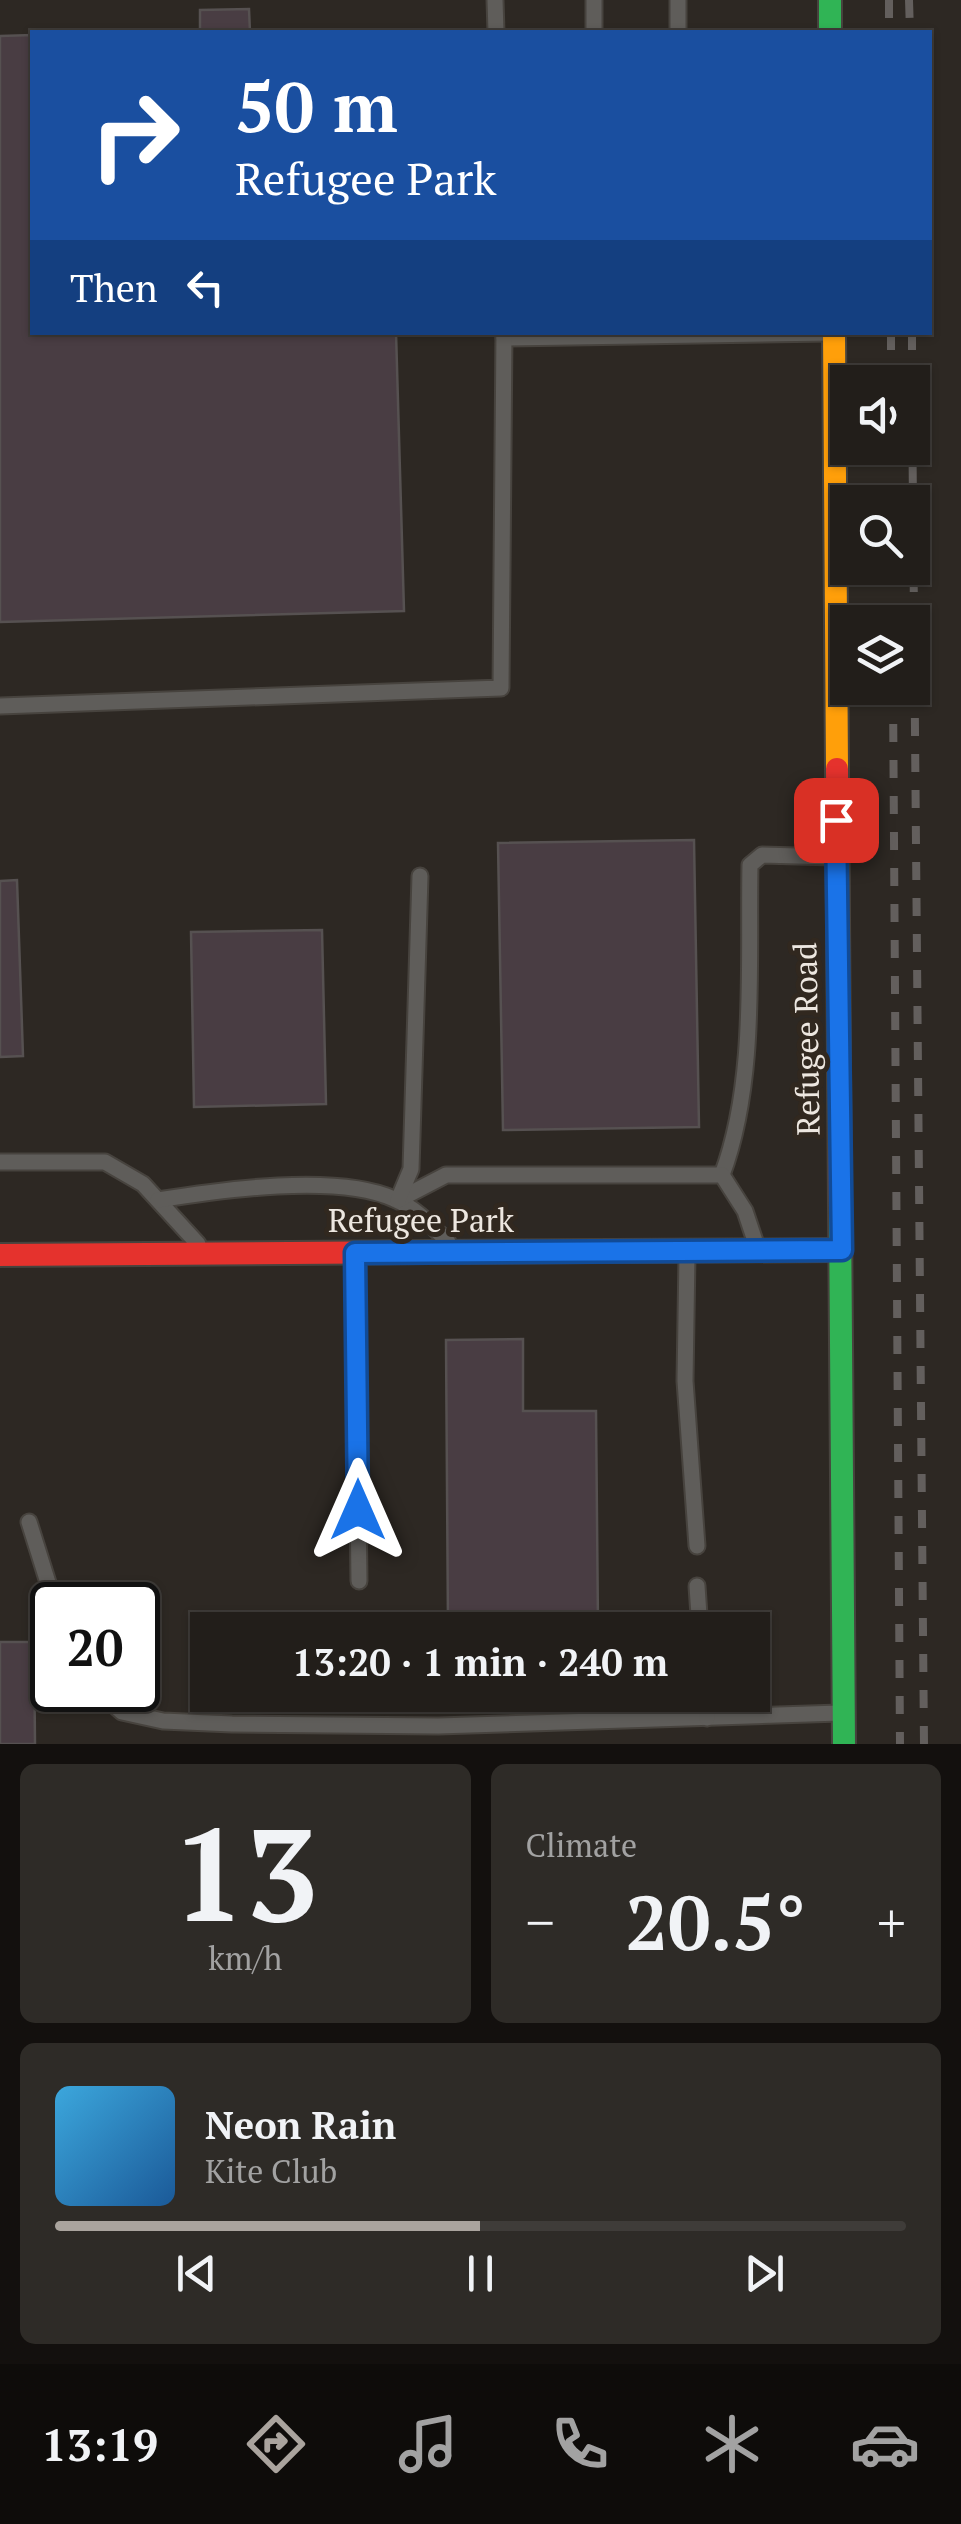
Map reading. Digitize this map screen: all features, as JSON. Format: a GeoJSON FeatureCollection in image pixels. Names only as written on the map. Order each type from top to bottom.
{"type":"FeatureCollection","features":[{"type":"Feature","properties":{"kind":"main road"},"geometry":{"type":"LineString","coordinates":[[830,0],[830,30]]}},
{"type":"Feature","properties":{"kind":"main road","name":"Refugee Road"},"geometry":{"type":"LineString","coordinates":[[834,335],[844,1744]]}},
{"type":"Feature","properties":{"kind":"main road","name":"Refugee Park"},"geometry":{"type":"LineString","coordinates":[[0,1255],[842,1250]]}},
{"type":"Feature","properties":{"kind":"lane"},"geometry":{"type":"LineString","coordinates":[[496,0],[496,30]]}},
{"type":"Feature","properties":{"kind":"lane"},"geometry":{"type":"LineString","coordinates":[[594,0],[594,30]]}},
{"type":"Feature","properties":{"kind":"lane"},"geometry":{"type":"LineString","coordinates":[[678,0],[678,30]]}},
{"type":"Feature","properties":{"kind":"lane"},"geometry":{"type":"LineString","coordinates":[[0,706],[501,688],[504,335]]}},
{"type":"Feature","properties":{"kind":"lane"},"geometry":{"type":"LineString","coordinates":[[722,1175],[734,1143],[750,999],[750,865],[762,855],[836,858]]}},
{"type":"Feature","properties":{"kind":"lane"},"geometry":{"type":"LineString","coordinates":[[398,1200],[411,1170],[420,876]]}},
{"type":"Feature","properties":{"kind":"lane"},"geometry":{"type":"LineString","coordinates":[[0,1162],[106,1162],[143,1184],[208,1254]]}},
{"type":"Feature","properties":{"kind":"lane"},"geometry":{"type":"LineString","coordinates":[[398,1200],[446,1175],[722,1175]]}},
{"type":"Feature","properties":{"kind":"lane"},"geometry":{"type":"LineString","coordinates":[[722,1175],[745,1211],[758,1251]]}},
{"type":"Feature","properties":{"kind":"lane"},"geometry":{"type":"LineString","coordinates":[[158,1200],[326,1185],[370,1189],[398,1200],[426,1220],[457,1252]]}},
{"type":"Feature","properties":{"kind":"lane"},"geometry":{"type":"LineString","coordinates":[[687,1251],[685,1381],[697,1546]]}},
{"type":"Feature","properties":{"kind":"lane"},"geometry":{"type":"LineString","coordinates":[[355,1253],[359,1581]]}},
{"type":"Feature","properties":{"kind":"lane"},"geometry":{"type":"LineString","coordinates":[[29,1522],[48,1582]]}},
{"type":"Feature","properties":{"kind":"lane"},"geometry":{"type":"LineString","coordinates":[[697,1586],[699,1612]]}},
{"type":"Feature","properties":{"kind":"lane"},"geometry":{"type":"LineString","coordinates":[[122,1712],[163,1720],[232,1724],[457,1726],[844,1713]]}},
{"type":"Feature","properties":{"kind":"lane"},"geometry":{"type":"LineString","coordinates":[[706,1712],[707,1718]]}},
{"type":"Feature","properties":{"kind":"building"},"geometry":{"type":"Polygon","coordinates":[[[249,9],[250,30],[200,30],[200,10],[249,9]]]}},
{"type":"Feature","properties":{"kind":"building"},"geometry":{"type":"Polygon","coordinates":[[[30,35],[30,335],[396,335],[404,611],[0,622],[0,36],[30,35]]]}},
{"type":"Feature","properties":{"kind":"building"},"geometry":{"type":"Polygon","coordinates":[[[694,840],[699,1127],[503,1130],[498,843],[694,840]]]}},
{"type":"Feature","properties":{"kind":"building"},"geometry":{"type":"Polygon","coordinates":[[[17,880],[23,1056],[0,1057],[0,881],[17,880]]]}},
{"type":"Feature","properties":{"kind":"building"},"geometry":{"type":"Polygon","coordinates":[[[322,930],[326,1104],[194,1107],[191,932],[322,930]]]}},
{"type":"Feature","properties":{"kind":"building"},"geometry":{"type":"Polygon","coordinates":[[[523,1339],[523,1411],[596,1411],[598,1612],[448,1612],[446,1340],[523,1339]]]}},
{"type":"Feature","properties":{"kind":"building"},"geometry":{"type":"Polygon","coordinates":[[[0,1642],[30,1642],[30,1712],[35,1712],[35,1744],[0,1744],[0,1642]]]}},
{"type":"Feature","properties":{"kind":"railway"},"geometry":{"type":"LineString","coordinates":[[889,0],[889,30]]}},
{"type":"Feature","properties":{"kind":"railway"},"geometry":{"type":"LineString","coordinates":[[909,0],[910,30]]}},
{"type":"Feature","properties":{"kind":"railway"},"geometry":{"type":"LineString","coordinates":[[891,335],[891,365]]}},
{"type":"Feature","properties":{"kind":"railway"},"geometry":{"type":"LineString","coordinates":[[912,335],[912,365]]}},
{"type":"Feature","properties":{"kind":"railway"},"geometry":{"type":"LineString","coordinates":[[892,465],[892,485]]}},
{"type":"Feature","properties":{"kind":"railway"},"geometry":{"type":"LineString","coordinates":[[913,465],[924,1744]]}},
{"type":"Feature","properties":{"kind":"railway"},"geometry":{"type":"LineString","coordinates":[[892,585],[893,605]]}},
{"type":"Feature","properties":{"kind":"railway"},"geometry":{"type":"LineString","coordinates":[[893,705],[900,1744]]}},
{"type":"Feature","properties":{"kind":"traffic: fast"},"geometry":{"type":"LineString","coordinates":[[830,0],[830,30]]}},
{"type":"Feature","properties":{"kind":"traffic: fast"},"geometry":{"type":"LineString","coordinates":[[840,1209],[844,1744]]}},
{"type":"Feature","properties":{"kind":"traffic: fast"},"geometry":{"type":"LineString","coordinates":[[429,1252],[841,1250]]}},
{"type":"Feature","properties":{"kind":"traffic: slow"},"geometry":{"type":"LineString","coordinates":[[834,335],[837,769]]}},
{"type":"Feature","properties":{"kind":"traffic: jam"},"geometry":{"type":"LineString","coordinates":[[837,769],[840,1209]]}},
{"type":"Feature","properties":{"kind":"traffic: jam"},"geometry":{"type":"LineString","coordinates":[[0,1255],[429,1252]]}},
{"type":"Feature","properties":{"kind":"route"},"geometry":{"type":"LineString","coordinates":[[358,1510],[355,1253],[842,1250],[836,820]]}}]}
